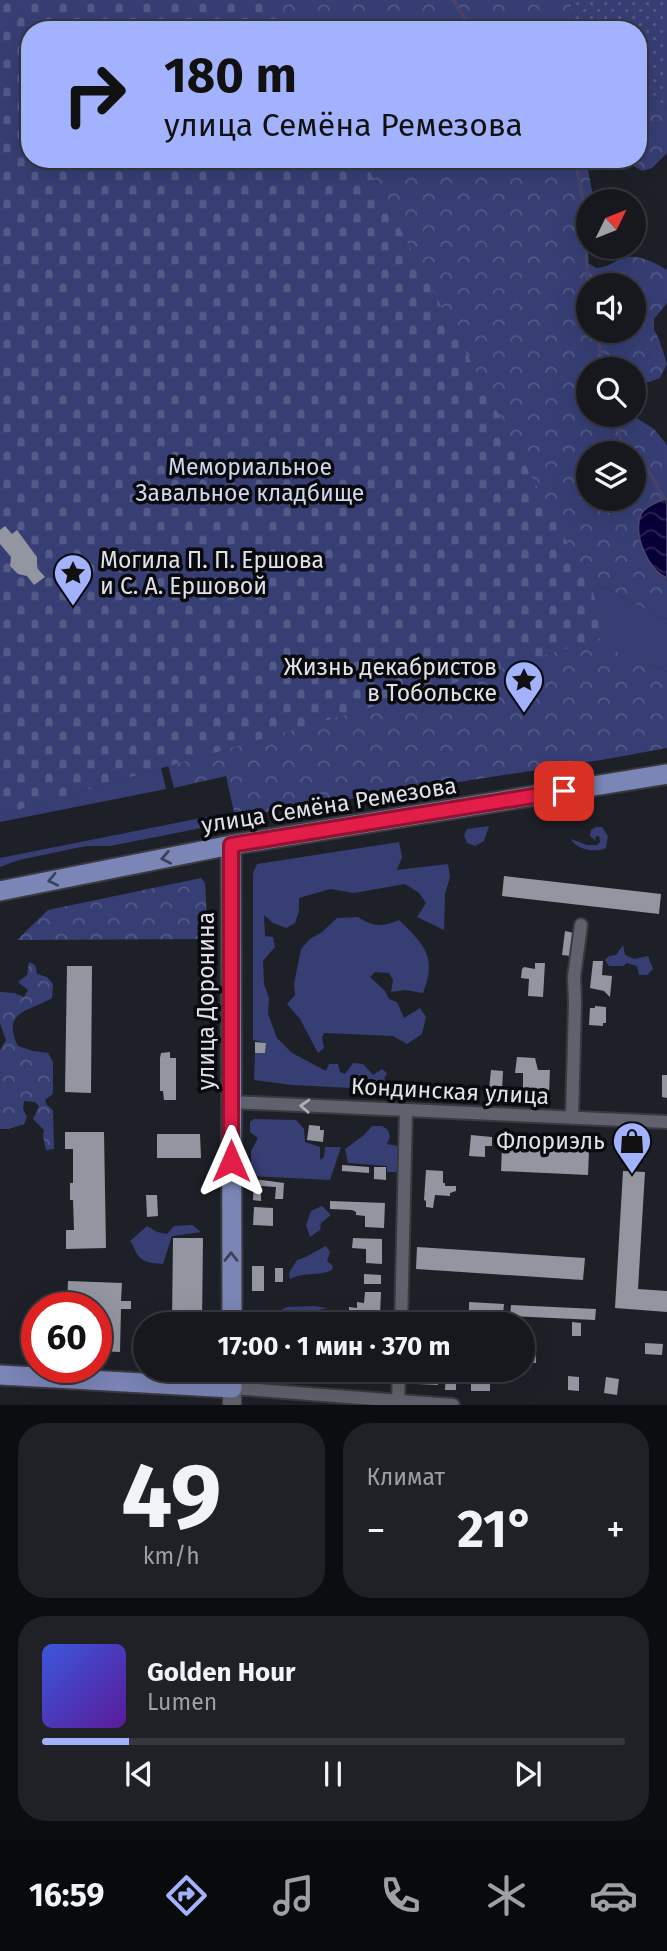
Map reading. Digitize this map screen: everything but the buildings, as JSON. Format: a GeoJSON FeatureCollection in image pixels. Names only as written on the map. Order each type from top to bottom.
{"type":"FeatureCollection","features":[{"type":"Feature","properties":{"kind":"main road","name":"улица Семёна Ремезова"},"geometry":{"type":"LineString","coordinates":[[0,891],[231,845],[667,774]]}},
{"type":"Feature","properties":{"kind":"main road","name":"улица Доронина"},"geometry":{"type":"LineString","coordinates":[[231,845],[232,1312]]}},
{"type":"Feature","properties":{"kind":"main road"},"geometry":{"type":"LineString","coordinates":[[0,1375],[232,1388]]}},
{"type":"Feature","properties":{"kind":"street"},"geometry":{"type":"LineString","coordinates":[[572,1118],[574,977],[581,925]]}},
{"type":"Feature","properties":{"kind":"street","name":"Кондинская улица"},"geometry":{"type":"LineString","coordinates":[[230,1102],[667,1122]]}},
{"type":"Feature","properties":{"kind":"street"},"geometry":{"type":"LineString","coordinates":[[401,1312],[406,1110]]}},
{"type":"Feature","properties":{"kind":"street"},"geometry":{"type":"LineString","coordinates":[[398,1403],[399,1382]]}},
{"type":"Feature","properties":{"kind":"street"},"geometry":{"type":"LineString","coordinates":[[232,1388],[398,1403],[453,1405]]}},
{"type":"Feature","properties":{"kind":"green space","name":"Мемориальное Завальное кладбище"},"geometry":{"type":"Polygon","coordinates":[[[0,0],[571,0],[572,21],[21,21],[21,168],[588,168],[592,189],[576,189],[576,259],[587,259],[588,263],[596,268],[621,259],[643,259],[667,270],[667,303],[654,319],[654,330],[667,364],[660,378],[646,383],[646,357],[576,357],[576,427],[646,427],[646,424],[667,445],[667,500],[664,499],[639,528],[650,563],[667,578],[667,619],[602,586],[596,587],[593,592],[604,637],[626,661],[648,659],[649,664],[667,672],[667,748],[235,817],[226,776],[174,788],[168,765],[0,815],[0,0]]]}},
{"type":"Feature","properties":{"kind":"green space","name":"Мемориальное Завальное кладбище"},"geometry":{"type":"Polygon","coordinates":[[[0,0],[279,0],[290,21],[21,21],[21,168],[368,168],[593,592],[604,637],[0,815],[0,0]]]}},
{"type":"Feature","properties":{"kind":"green space"},"geometry":{"type":"Polygon","coordinates":[[[571,0],[667,0],[667,109],[647,87],[647,21],[572,21],[571,0]]]}},
{"type":"Feature","properties":{"kind":"green space"},"geometry":{"type":"Polygon","coordinates":[[[647,86],[667,109],[667,153],[652,168],[642,171],[637,168],[647,168],[647,86]]]}},
{"type":"Feature","properties":{"kind":"green space"},"geometry":{"type":"Polygon","coordinates":[[[602,586],[667,619],[667,672],[649,664],[457,682],[593,592],[596,587],[602,586]]]}},
{"type":"Feature","properties":{"kind":"green space"},"geometry":{"type":"Polygon","coordinates":[[[161,768],[166,789],[0,822],[0,815],[161,768]]]}},
{"type":"Feature","properties":{"kind":"green space"},"geometry":{"type":"Polygon","coordinates":[[[216,815],[222,824],[110,846],[86,846],[19,860],[0,867],[0,858],[216,815]]]}},
{"type":"Feature","properties":{"kind":"green space"},"geometry":{"type":"Polygon","coordinates":[[[489,826],[484,841],[475,846],[467,843],[464,835],[467,829],[489,826]]]}},
{"type":"Feature","properties":{"kind":"green space"},"geometry":{"type":"Polygon","coordinates":[[[602,827],[608,836],[606,848],[587,850],[577,846],[571,839],[587,845],[597,845],[600,842],[599,836],[595,837],[596,841],[590,836],[591,830],[602,827]]]}},
{"type":"Feature","properties":{"kind":"green space"},"geometry":{"type":"Polygon","coordinates":[[[399,842],[402,857],[397,870],[448,864],[450,877],[445,894],[444,930],[417,917],[426,903],[419,893],[405,884],[354,893],[330,889],[299,898],[295,923],[286,928],[273,923],[264,915],[265,936],[273,937],[275,947],[263,961],[264,984],[269,998],[268,1014],[277,1038],[292,1053],[326,1071],[329,1064],[338,1064],[340,1072],[345,1074],[353,1063],[363,1064],[373,1075],[382,1069],[387,1073],[384,1079],[389,1082],[388,1089],[381,1092],[372,1089],[254,1080],[255,1053],[265,1053],[266,1043],[253,1040],[253,873],[257,864],[399,842]]]}},
{"type":"Feature","properties":{"kind":"green space"},"geometry":{"type":"Polygon","coordinates":[[[201,878],[205,883],[208,939],[17,940],[48,910],[201,878]]]}},
{"type":"Feature","properties":{"kind":"green space"},"geometry":{"type":"Polygon","coordinates":[[[358,917],[378,925],[399,920],[426,952],[429,970],[423,993],[405,990],[391,992],[393,980],[389,973],[375,972],[370,977],[385,991],[389,999],[397,1002],[404,1018],[420,1008],[426,1017],[422,1034],[407,1044],[393,1036],[324,1033],[324,1048],[318,1053],[300,1019],[287,1004],[295,995],[294,984],[301,949],[337,918],[358,917]]]}},
{"type":"Feature","properties":{"kind":"green space"},"geometry":{"type":"Polygon","coordinates":[[[623,945],[625,955],[634,959],[648,956],[653,969],[647,975],[639,975],[637,966],[627,963],[623,966],[609,966],[605,960],[616,955],[623,945]]]}},
{"type":"Feature","properties":{"kind":"green space"},"geometry":{"type":"Polygon","coordinates":[[[29,962],[35,965],[37,974],[47,977],[53,984],[52,998],[20,1014],[13,1026],[18,1046],[48,1053],[53,1062],[53,1094],[45,1100],[53,1110],[54,1149],[46,1150],[44,1130],[33,1119],[39,1106],[35,1102],[24,1101],[23,1109],[27,1117],[24,1124],[0,1129],[0,1050],[6,1040],[0,1023],[0,992],[24,997],[28,990],[18,982],[27,975],[29,962]]]}},
{"type":"Feature","properties":{"kind":"green space"},"geometry":{"type":"Polygon","coordinates":[[[254,1119],[296,1120],[304,1129],[305,1142],[320,1147],[320,1160],[324,1157],[325,1147],[341,1147],[330,1180],[251,1176],[251,1151],[258,1138],[250,1132],[250,1122],[254,1119]]]}},
{"type":"Feature","properties":{"kind":"green space"},"geometry":{"type":"Polygon","coordinates":[[[372,1126],[382,1126],[388,1130],[390,1137],[387,1144],[397,1146],[401,1166],[396,1172],[387,1172],[387,1166],[348,1163],[345,1149],[372,1126]]]}},
{"type":"Feature","properties":{"kind":"green space"},"geometry":{"type":"Polygon","coordinates":[[[322,1206],[331,1215],[321,1223],[320,1230],[310,1237],[306,1225],[311,1211],[322,1206]]]}},
{"type":"Feature","properties":{"kind":"green space"},"geometry":{"type":"Polygon","coordinates":[[[192,1225],[201,1232],[172,1236],[163,1264],[147,1262],[138,1256],[130,1241],[147,1226],[167,1234],[174,1226],[192,1225]]]}},
{"type":"Feature","properties":{"kind":"green space"},"geometry":{"type":"Polygon","coordinates":[[[326,1246],[330,1252],[327,1261],[333,1266],[332,1270],[290,1279],[289,1273],[297,1260],[326,1246]]]}},
{"type":"Feature","properties":{"kind":"green space"},"geometry":{"type":"Polygon","coordinates":[[[287,1307],[328,1308],[308,1312],[277,1312],[287,1307]]]}},
{"type":"Feature","properties":{"kind":"water"},"geometry":{"type":"Polygon","coordinates":[[[667,500],[667,578],[648,560],[640,541],[641,514],[651,505],[667,500]]]}},
{"type":"Feature","properties":{"kind":"waterway"},"geometry":{"type":"LineString","coordinates":[[453,0],[467,21]]}},
{"type":"Feature","properties":{"kind":"waterway"},"geometry":{"type":"LineString","coordinates":[[577,168],[585,212],[587,273]]}},
{"type":"Feature","properties":{"kind":"waterway"},"geometry":{"type":"LineString","coordinates":[[599,343],[601,357]]}},
{"type":"Feature","properties":{"kind":"waterway"},"geometry":{"type":"LineString","coordinates":[[618,427],[621,441]]}},
{"type":"Feature","properties":{"kind":"waterway"},"geometry":{"type":"LineString","coordinates":[[646,468],[664,499]]}},
{"type":"Feature","properties":{"kind":"place","name":"Могила П. П. Ершова и С. А. Ершовой"},"geometry":{"type":"Point","coordinates":[73,607]}},
{"type":"Feature","properties":{"kind":"place","name":"Жизнь декабристов в Тобольске"},"geometry":{"type":"Point","coordinates":[524,714]}},
{"type":"Feature","properties":{"kind":"place","name":"Флориэль"},"geometry":{"type":"Point","coordinates":[632,1175]}},
{"type":"Feature","properties":{"kind":"route"},"geometry":{"type":"LineString","coordinates":[[231,1161],[231,845],[564,791]]}}]}
